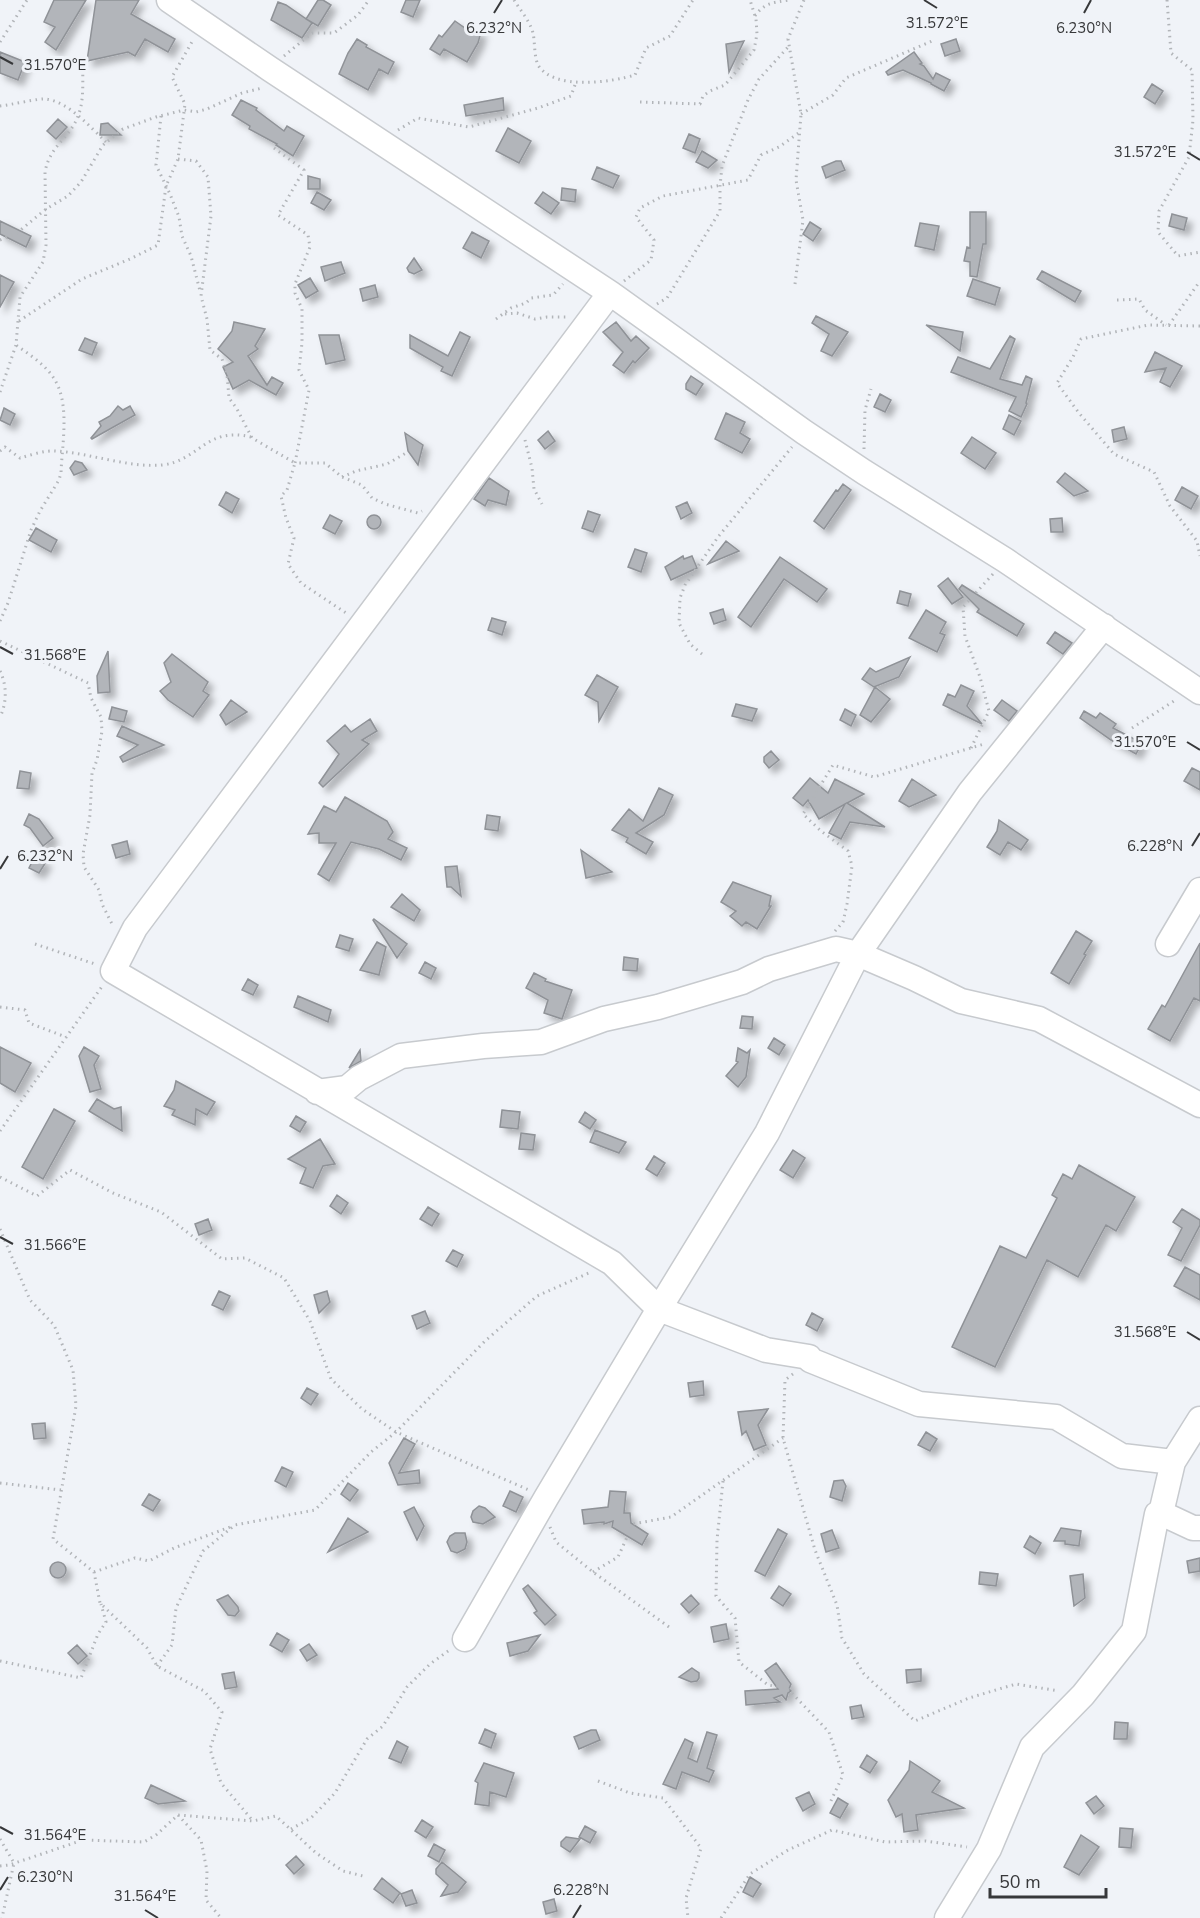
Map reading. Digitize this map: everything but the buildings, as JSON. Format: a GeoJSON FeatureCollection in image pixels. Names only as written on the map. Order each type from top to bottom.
{"type":"FeatureCollection","features":[{"type":"Feature","properties":{"kind":"street"},"geometry":{"type":"LineString","coordinates":[[169,0],[572,267],[804,432],[1104,626],[1189,696]]}},
{"type":"Feature","properties":{"kind":"street"},"geometry":{"type":"LineString","coordinates":[[610,293],[135,928],[113,971],[612,1263],[659,1309],[766,1350],[809,1358],[919,1404],[1056,1417],[1122,1456],[1173,1462]]}},
{"type":"Feature","properties":{"kind":"street"},"geometry":{"type":"LineString","coordinates":[[465,1639],[546,1498],[767,1133],[858,954],[970,792],[1104,626]]}},
{"type":"Feature","properties":{"kind":"street"},"geometry":{"type":"LineString","coordinates":[[1168,944],[1200,890]]}},
{"type":"Feature","properties":{"kind":"street"},"geometry":{"type":"LineString","coordinates":[[317,1092],[347,1088],[359,1078],[401,1056],[541,1042],[604,1019],[658,1007],[742,982],[769,969],[836,949],[858,954],[915,978],[961,1002],[1039,1019],[1200,1105]]}},
{"type":"Feature","properties":{"kind":"street"},"geometry":{"type":"LineString","coordinates":[[947,1918],[989,1849],[1032,1747],[1083,1695],[1134,1631],[1157,1514],[1161,1512],[1173,1462],[1200,1419]]}},
{"type":"Feature","properties":{"kind":"street"},"geometry":{"type":"LineString","coordinates":[[1161,1512],[1200,1528]]}},
{"type":"Feature","properties":{"kind":"path"},"geometry":{"type":"LineString","coordinates":[[0,42],[27,0]]}},
{"type":"Feature","properties":{"kind":"path"},"geometry":{"type":"LineString","coordinates":[[0,240],[17,233],[46,209],[68,196],[81,182],[106,142],[123,129],[184,110],[196,112],[242,93],[261,88],[270,69],[312,33],[334,33],[358,15],[369,0]]}},
{"type":"Feature","properties":{"kind":"path"},"geometry":{"type":"LineString","coordinates":[[514,0],[532,30],[538,64],[551,76],[576,82],[617,80],[635,75],[646,48],[669,36],[693,0]]}},
{"type":"Feature","properties":{"kind":"path"},"geometry":{"type":"LineString","coordinates":[[640,102],[700,104],[703,96],[726,85],[754,50],[757,34],[750,0]]}},
{"type":"Feature","properties":{"kind":"path"},"geometry":{"type":"LineString","coordinates":[[767,5],[768,0]]}},
{"type":"Feature","properties":{"kind":"path"},"geometry":{"type":"LineString","coordinates":[[755,16],[761,8],[767,5],[789,0]]}},
{"type":"Feature","properties":{"kind":"path"},"geometry":{"type":"LineString","coordinates":[[795,284],[802,220],[796,180],[801,114],[788,39],[804,0]]}},
{"type":"Feature","properties":{"kind":"path"},"geometry":{"type":"LineString","coordinates":[[1167,0],[1171,53],[1192,70],[1193,120],[1189,156],[1159,211],[1158,232],[1178,256],[1200,252]]}},
{"type":"Feature","properties":{"kind":"path"},"geometry":{"type":"LineString","coordinates":[[19,321],[82,279],[158,245],[166,186],[178,159],[186,104],[172,77],[194,39]]}},
{"type":"Feature","properties":{"kind":"path"},"geometry":{"type":"LineString","coordinates":[[801,114],[833,95],[846,78],[932,41]]}},
{"type":"Feature","properties":{"kind":"path"},"geometry":{"type":"LineString","coordinates":[[641,316],[667,298],[720,211],[722,166],[748,100],[759,79],[789,46]]}},
{"type":"Feature","properties":{"kind":"path"},"geometry":{"type":"LineString","coordinates":[[0,392],[16,345],[20,297],[43,262],[46,245],[45,172],[54,148],[68,133],[78,117],[81,106],[83,59]]}},
{"type":"Feature","properties":{"kind":"path"},"geometry":{"type":"LineString","coordinates":[[381,142],[418,118],[469,127],[538,108],[571,96],[576,82]]}},
{"type":"Feature","properties":{"kind":"path"},"geometry":{"type":"LineString","coordinates":[[0,106],[44,98],[59,104],[78,117],[106,142]]}},
{"type":"Feature","properties":{"kind":"path"},"geometry":{"type":"LineString","coordinates":[[161,116],[156,165],[179,217],[182,236],[191,256],[207,319],[210,350],[222,359],[227,374],[229,398],[252,438]]}},
{"type":"Feature","properties":{"kind":"path"},"geometry":{"type":"LineString","coordinates":[[610,293],[651,260],[654,240],[636,217],[640,208],[663,196],[748,180],[761,155],[779,147],[800,132]]}},
{"type":"Feature","properties":{"kind":"path"},"geometry":{"type":"LineString","coordinates":[[274,148],[304,170],[278,215],[308,236],[310,247],[295,284],[295,293],[302,309],[299,370],[309,390],[295,463],[287,490],[281,496],[294,538],[288,564],[301,583],[362,625]]}},
{"type":"Feature","properties":{"kind":"path"},"geometry":{"type":"LineString","coordinates":[[178,159],[196,161],[208,177],[211,216],[201,296]]}},
{"type":"Feature","properties":{"kind":"path"},"geometry":{"type":"LineString","coordinates":[[572,267],[565,282],[554,295],[531,298],[496,319],[517,313],[535,319],[547,316],[589,319]]}},
{"type":"Feature","properties":{"kind":"path"},"geometry":{"type":"LineString","coordinates":[[1167,325],[1200,281]]}},
{"type":"Feature","properties":{"kind":"path"},"geometry":{"type":"LineString","coordinates":[[1117,300],[1139,298],[1145,310],[1167,325]]}},
{"type":"Feature","properties":{"kind":"path"},"geometry":{"type":"LineString","coordinates":[[1200,326],[1148,325],[1081,339],[1073,357],[1056,383],[1078,413],[1114,454],[1154,472],[1170,506],[1197,542],[1200,556]]}},
{"type":"Feature","properties":{"kind":"path"},"geometry":{"type":"LineString","coordinates":[[0,621],[11,596],[36,517],[59,480],[62,452],[63,405],[55,380],[37,360],[16,345]]}},
{"type":"Feature","properties":{"kind":"path"},"geometry":{"type":"LineString","coordinates":[[864,472],[865,410],[872,389]]}},
{"type":"Feature","properties":{"kind":"path"},"geometry":{"type":"LineString","coordinates":[[521,411],[534,489],[542,504]]}},
{"type":"Feature","properties":{"kind":"path"},"geometry":{"type":"LineString","coordinates":[[702,654],[690,644],[679,623],[680,598],[685,585],[718,537],[804,432]]}},
{"type":"Feature","properties":{"kind":"path"},"geometry":{"type":"LineString","coordinates":[[0,450],[5,447],[20,458],[53,450],[102,459],[159,465],[178,463],[218,437],[231,434],[252,438],[295,463],[325,464],[342,477],[362,485],[372,498],[385,504],[418,513],[429,508],[432,530]]}},
{"type":"Feature","properties":{"kind":"path"},"geometry":{"type":"LineString","coordinates":[[342,477],[356,471],[387,464],[405,453]]}},
{"type":"Feature","properties":{"kind":"path"},"geometry":{"type":"LineString","coordinates":[[971,748],[989,711],[965,636],[963,607],[1005,560]]}},
{"type":"Feature","properties":{"kind":"path"},"geometry":{"type":"LineString","coordinates":[[0,641],[88,683],[91,698],[101,717],[102,731],[97,760],[92,773],[90,815],[83,854],[84,867],[99,890],[102,904],[125,950]]}},
{"type":"Feature","properties":{"kind":"path"},"geometry":{"type":"LineString","coordinates":[[0,671],[5,687],[0,717]]}},
{"type":"Feature","properties":{"kind":"path"},"geometry":{"type":"LineString","coordinates":[[1132,728],[1189,696]]}},
{"type":"Feature","properties":{"kind":"path"},"geometry":{"type":"LineString","coordinates":[[825,952],[834,932],[843,922],[852,866],[848,851],[821,831],[803,813],[833,765],[874,777],[1017,735]]}},
{"type":"Feature","properties":{"kind":"path"},"geometry":{"type":"LineString","coordinates":[[0,1131],[113,971],[35,944]]}},
{"type":"Feature","properties":{"kind":"path"},"geometry":{"type":"LineString","coordinates":[[0,1007],[25,1010],[29,1023],[66,1037]]}},
{"type":"Feature","properties":{"kind":"path"},"geometry":{"type":"LineString","coordinates":[[0,1178],[37,1196],[70,1170],[113,1193],[161,1212],[222,1259],[245,1258],[284,1278],[310,1321],[331,1379],[362,1409],[396,1432],[546,1498],[550,1527],[556,1542],[669,1627]]}},
{"type":"Feature","properties":{"kind":"path"},"geometry":{"type":"LineString","coordinates":[[0,1228],[30,1300],[54,1325],[73,1370],[76,1406],[53,1539],[94,1572],[106,1622],[98,1634],[81,1678],[0,1661]]}},
{"type":"Feature","properties":{"kind":"path"},"geometry":{"type":"LineString","coordinates":[[94,1572],[135,1558],[149,1561],[174,1548],[235,1525],[315,1510],[485,1341],[537,1296],[612,1263]]}},
{"type":"Feature","properties":{"kind":"path"},"geometry":{"type":"LineString","coordinates":[[810,1360],[785,1380],[783,1438],[815,1550],[837,1605],[842,1638],[864,1674],[915,1721],[969,1698],[1016,1684],[1083,1695]]}},
{"type":"Feature","properties":{"kind":"path"},"geometry":{"type":"LineString","coordinates":[[593,1572],[618,1557],[633,1524],[672,1517],[783,1438]]}},
{"type":"Feature","properties":{"kind":"path"},"geometry":{"type":"LineString","coordinates":[[723,1481],[717,1540],[716,1596],[735,1618],[739,1662],[768,1685],[788,1688],[829,1732],[843,1775],[829,1804]]}},
{"type":"Feature","properties":{"kind":"path"},"geometry":{"type":"LineString","coordinates":[[0,1483],[61,1490]]}},
{"type":"Feature","properties":{"kind":"path"},"geometry":{"type":"LineString","coordinates":[[157,1666],[172,1645],[176,1608],[203,1551],[235,1525]]}},
{"type":"Feature","properties":{"kind":"path"},"geometry":{"type":"LineString","coordinates":[[100,1603],[147,1648],[157,1666],[204,1691],[222,1712],[210,1749],[220,1783],[253,1821]]}},
{"type":"Feature","properties":{"kind":"path"},"geometry":{"type":"LineString","coordinates":[[290,1829],[311,1818],[335,1793],[367,1739],[383,1726],[407,1687],[430,1664],[465,1639]]}},
{"type":"Feature","properties":{"kind":"path"},"geometry":{"type":"LineString","coordinates":[[598,1781],[630,1793],[663,1798],[701,1848],[686,1898],[688,1918]]}},
{"type":"Feature","properties":{"kind":"path"},"geometry":{"type":"LineString","coordinates":[[0,1866],[83,1840],[144,1842],[156,1835],[178,1815],[253,1821],[276,1816],[316,1853],[343,1871],[363,1876]]}},
{"type":"Feature","properties":{"kind":"path"},"geometry":{"type":"LineString","coordinates":[[178,1815],[201,1840],[207,1871],[206,1900],[221,1918]]}},
{"type":"Feature","properties":{"kind":"path"},"geometry":{"type":"LineString","coordinates":[[721,1918],[750,1874],[788,1850],[832,1830],[885,1842],[926,1841],[989,1849]]}},
{"type":"Feature","properties":{"kind":"path"},"geometry":{"type":"LineString","coordinates":[[0,1839],[14,1863],[2,1918]]}}]}
